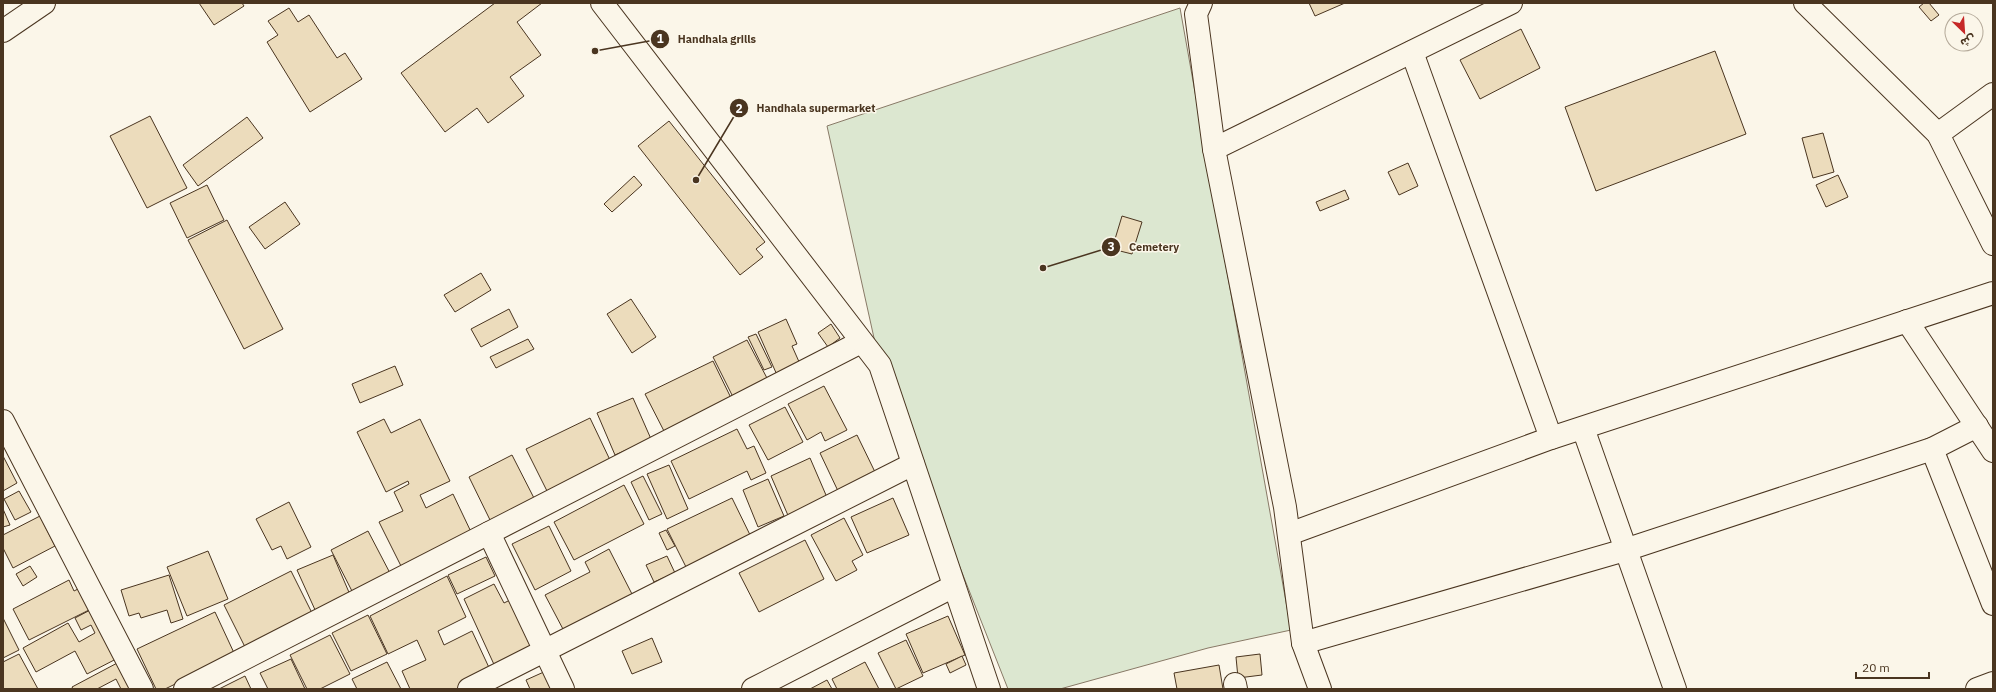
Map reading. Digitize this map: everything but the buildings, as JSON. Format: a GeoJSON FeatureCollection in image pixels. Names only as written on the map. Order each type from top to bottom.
{"type":"FeatureCollection","features":[{"type":"Feature","properties":{"kind":"street"},"geometry":{"type":"LineString","coordinates":[[3,30],[44,3]]}},
{"type":"Feature","properties":{"kind":"street"},"geometry":{"type":"LineString","coordinates":[[602,3],[880,365],[989,689]]}},
{"type":"Feature","properties":{"kind":"street"},"geometry":{"type":"LineString","coordinates":[[1201,3],[1196,14],[1214,149],[1284,499],[1303,643],[1320,689]]}},
{"type":"Feature","properties":{"kind":"street"},"geometry":{"type":"LineString","coordinates":[[1214,149],[1511,3]]}},
{"type":"Feature","properties":{"kind":"street"},"geometry":{"type":"LineString","coordinates":[[1805,3],[1938,134],[1993,244]]}},
{"type":"Feature","properties":{"kind":"street"},"geometry":{"type":"LineString","coordinates":[[1412,52],[1551,438]]}},
{"type":"Feature","properties":{"kind":"street"},"geometry":{"type":"LineString","coordinates":[[1938,134],[1993,94]]}},
{"type":"Feature","properties":{"kind":"street"},"geometry":{"type":"LineString","coordinates":[[1289,534],[1551,438],[1993,293]]}},
{"type":"Feature","properties":{"kind":"street"},"geometry":{"type":"LineString","coordinates":[[1907,321],[1993,451]]}},
{"type":"Feature","properties":{"kind":"street"},"geometry":{"type":"LineString","coordinates":[[185,689],[861,342]]}},
{"type":"Feature","properties":{"kind":"street"},"geometry":{"type":"LineString","coordinates":[[3,421],[142,689]]}},
{"type":"Feature","properties":{"kind":"street"},"geometry":{"type":"LineString","coordinates":[[1303,643],[1625,550],[1932,449],[1977,426]]}},
{"type":"Feature","properties":{"kind":"street"},"geometry":{"type":"LineString","coordinates":[[1584,428],[1625,550],[1675,689]]}},
{"type":"Feature","properties":{"kind":"street"},"geometry":{"type":"LineString","coordinates":[[1932,449],[1993,604]]}},
{"type":"Feature","properties":{"kind":"street"},"geometry":{"type":"LineString","coordinates":[[469,689],[913,464]]}},
{"type":"Feature","properties":{"kind":"street"},"geometry":{"type":"LineString","coordinates":[[489,533],[563,689]]}},
{"type":"Feature","properties":{"kind":"street"},"geometry":{"type":"LineString","coordinates":[[753,689],[954,586]]}},
{"type":"Feature","properties":{"kind":"street"},"geometry":{"type":"LineString","coordinates":[[1977,689],[1993,683]]}},
{"type":"Feature","properties":{"kind":"green space"},"geometry":{"type":"Polygon","coordinates":[[[1180,8],[1291,630],[1208,648],[1060,689],[1008,689],[880,365],[827,126],[1180,8]]]}},
{"type":"Feature","properties":{"kind":"place","name":"Handhala grills"},"geometry":{"type":"Point","coordinates":[595,51]}},
{"type":"Feature","properties":{"kind":"place","name":"Handhala supermarket"},"geometry":{"type":"Point","coordinates":[696,180]}},
{"type":"Feature","properties":{"kind":"place","name":"Cemetery"},"geometry":{"type":"Point","coordinates":[1043,268]}}]}
